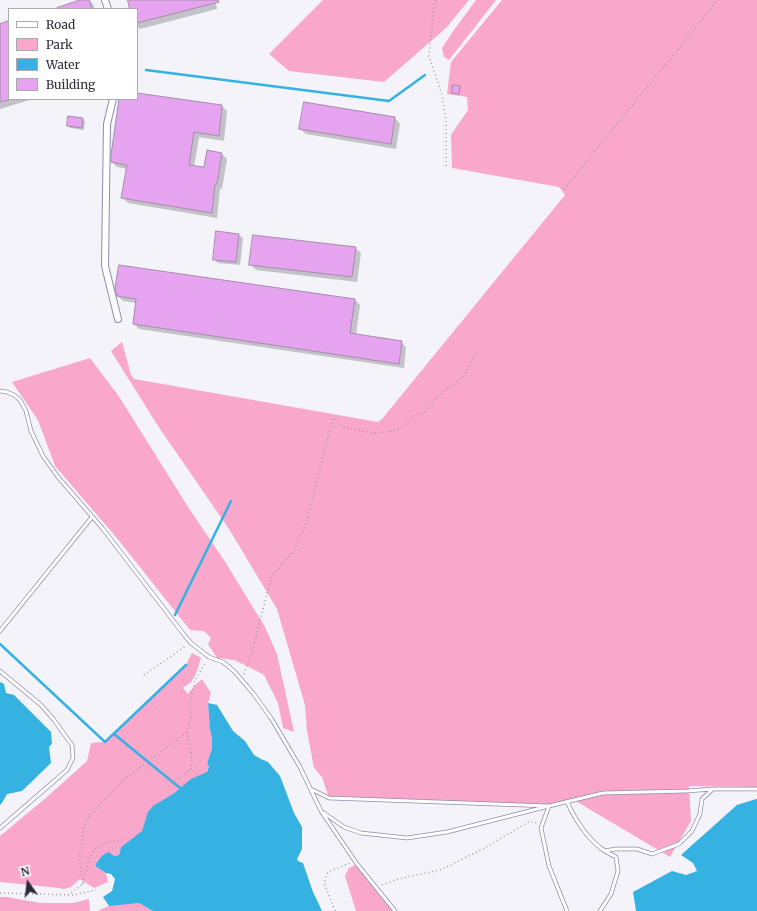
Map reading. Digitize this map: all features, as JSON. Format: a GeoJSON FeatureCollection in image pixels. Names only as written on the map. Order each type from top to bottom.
{"type":"FeatureCollection","features":[{"type":"Feature","properties":{"kind":"street"},"geometry":{"type":"LineString","coordinates":[[113,100],[107,124],[105,266],[118,320]]}},
{"type":"Feature","properties":{"kind":"lane"},"geometry":{"type":"LineString","coordinates":[[0,392],[7,392],[20,400],[26,411],[31,431],[43,456],[58,477],[103,529],[191,643],[208,657],[223,662],[234,671],[253,693],[271,718],[300,767],[321,811],[355,861],[395,911]]}},
{"type":"Feature","properties":{"kind":"lane"},"geometry":{"type":"LineString","coordinates":[[0,631],[92,517]]}},
{"type":"Feature","properties":{"kind":"lane"},"geometry":{"type":"LineString","coordinates":[[0,672],[41,705],[72,745],[73,758],[67,770],[0,828]]}},
{"type":"Feature","properties":{"kind":"lane"},"geometry":{"type":"LineString","coordinates":[[311,789],[329,798],[548,806]]}},
{"type":"Feature","properties":{"kind":"lane"},"geometry":{"type":"LineString","coordinates":[[604,851],[616,849],[637,849],[652,854],[679,844],[692,831],[700,814],[702,799],[713,789]]}},
{"type":"Feature","properties":{"kind":"lane"},"geometry":{"type":"LineString","coordinates":[[321,811],[344,827],[361,833],[406,838],[447,832],[603,793],[757,789]]}},
{"type":"Feature","properties":{"kind":"lane"},"geometry":{"type":"LineString","coordinates":[[567,802],[577,820],[594,842],[604,851],[616,857],[618,871],[612,894],[600,911]]}},
{"type":"Feature","properties":{"kind":"lane"},"geometry":{"type":"LineString","coordinates":[[548,806],[541,828],[549,866],[567,911]]}},
{"type":"Feature","properties":{"kind":"path"},"geometry":{"type":"LineString","coordinates":[[436,0],[434,6],[429,56],[442,95],[446,120],[446,167]]}},
{"type":"Feature","properties":{"kind":"path"},"geometry":{"type":"LineString","coordinates":[[564,190],[718,0]]}},
{"type":"Feature","properties":{"kind":"path"},"geometry":{"type":"LineString","coordinates":[[241,679],[254,646],[272,576],[294,551],[305,526],[312,504],[332,418],[345,428],[375,433],[394,431],[405,424],[413,416],[424,412],[439,396],[465,374],[475,354]]}},
{"type":"Feature","properties":{"kind":"path"},"geometry":{"type":"LineString","coordinates":[[144,675],[191,643]]}},
{"type":"Feature","properties":{"kind":"path"},"geometry":{"type":"LineString","coordinates":[[154,757],[185,734],[192,720],[190,702],[195,680],[208,657]]}},
{"type":"Feature","properties":{"kind":"path"},"geometry":{"type":"LineString","coordinates":[[175,781],[192,767],[187,729]]}},
{"type":"Feature","properties":{"kind":"path"},"geometry":{"type":"LineString","coordinates":[[83,884],[80,855],[84,829],[90,815],[122,781],[145,763]]}},
{"type":"Feature","properties":{"kind":"path"},"geometry":{"type":"LineString","coordinates":[[376,887],[398,879],[440,870],[483,849],[530,821],[536,822],[541,828]]}},
{"type":"Feature","properties":{"kind":"path"},"geometry":{"type":"LineString","coordinates":[[68,895],[83,884],[88,862],[95,848],[106,843],[122,840]]}},
{"type":"Feature","properties":{"kind":"path"},"geometry":{"type":"LineString","coordinates":[[335,911],[324,883],[328,872],[355,861]]}},
{"type":"Feature","properties":{"kind":"path"},"geometry":{"type":"LineString","coordinates":[[0,893],[73,895],[96,890]]}},
{"type":"Feature","properties":{"kind":"green space"},"geometry":{"type":"Polygon","coordinates":[[[323,0],[469,0],[446,28],[384,82],[289,71],[269,54],[323,0]]]}},
{"type":"Feature","properties":{"kind":"green space"},"geometry":{"type":"Polygon","coordinates":[[[476,0],[496,0],[449,60],[444,57],[442,48],[476,0]]]}},
{"type":"Feature","properties":{"kind":"green space"},"geometry":{"type":"Polygon","coordinates":[[[502,0],[757,0],[757,787],[689,786],[691,821],[670,857],[574,800],[549,806],[329,798],[322,777],[314,768],[307,731],[305,705],[277,609],[229,529],[158,426],[111,351],[122,342],[131,375],[134,379],[378,422],[382,419],[565,195],[559,187],[452,168],[451,135],[468,110],[467,97],[447,94],[451,62],[502,0]]]}},
{"type":"Feature","properties":{"kind":"green space"},"geometry":{"type":"Polygon","coordinates":[[[90,358],[118,395],[190,510],[224,560],[265,627],[277,654],[294,732],[283,728],[278,703],[264,675],[234,660],[217,658],[208,644],[211,638],[204,631],[190,630],[116,537],[55,466],[38,420],[12,382],[90,358]]]}},
{"type":"Feature","properties":{"kind":"green space"},"geometry":{"type":"Polygon","coordinates":[[[192,653],[201,658],[196,674],[191,682],[183,688],[188,694],[202,679],[211,693],[208,703],[212,749],[207,763],[209,767],[207,772],[180,788],[173,794],[142,831],[121,847],[119,855],[114,856],[106,853],[98,860],[95,866],[106,873],[108,882],[94,888],[80,879],[71,887],[64,889],[0,882],[0,836],[87,761],[91,743],[105,742],[186,665],[192,653]]]}},
{"type":"Feature","properties":{"kind":"green space"},"geometry":{"type":"Polygon","coordinates":[[[357,864],[395,911],[356,911],[345,876],[349,868],[357,864]]]}},
{"type":"Feature","properties":{"kind":"green space"},"geometry":{"type":"Polygon","coordinates":[[[0,897],[41,903],[74,903],[89,899],[90,911],[0,911],[0,897]]]}},
{"type":"Feature","properties":{"kind":"green space"},"geometry":{"type":"Polygon","coordinates":[[[139,903],[153,911],[98,911],[113,905],[139,903]]]}},
{"type":"Feature","properties":{"kind":"water"},"geometry":{"type":"Polygon","coordinates":[[[1,682],[4,684],[6,693],[14,695],[51,732],[52,744],[49,747],[51,763],[22,791],[7,794],[0,805],[0,683],[1,682]]]}},
{"type":"Feature","properties":{"kind":"water"},"geometry":{"type":"Polygon","coordinates":[[[208,703],[217,705],[233,731],[245,741],[254,755],[268,762],[280,776],[294,813],[302,827],[302,849],[297,859],[303,863],[313,892],[322,911],[153,911],[139,903],[109,906],[103,897],[112,891],[115,879],[111,874],[106,873],[95,866],[100,858],[109,852],[114,856],[119,855],[121,847],[142,831],[148,812],[153,806],[173,794],[191,779],[207,772],[209,767],[207,763],[212,749],[208,703]]]}},
{"type":"Feature","properties":{"kind":"water"},"geometry":{"type":"Polygon","coordinates":[[[757,799],[757,911],[636,911],[633,892],[672,871],[686,875],[697,871],[693,863],[681,855],[737,805],[757,799]]]}},
{"type":"Feature","properties":{"kind":"building"},"geometry":{"type":"Polygon","coordinates":[[[80,0],[89,0],[92,8],[57,8],[80,0]]]}},
{"type":"Feature","properties":{"kind":"building"},"geometry":{"type":"Polygon","coordinates":[[[128,0],[218,0],[219,2],[138,23],[138,8],[130,8],[128,0]]]}},
{"type":"Feature","properties":{"kind":"building"},"geometry":{"type":"Polygon","coordinates":[[[8,21],[9,100],[0,102],[0,24],[8,21]]]}},
{"type":"Feature","properties":{"kind":"building"},"geometry":{"type":"Polygon","coordinates":[[[453,85],[460,86],[459,94],[452,93],[453,85]]]}},
{"type":"Feature","properties":{"kind":"building"},"geometry":{"type":"Polygon","coordinates":[[[138,93],[222,105],[219,136],[194,132],[189,165],[204,167],[207,150],[222,153],[217,184],[215,184],[212,213],[121,198],[127,165],[111,162],[119,100],[138,100],[138,93]]]}},
{"type":"Feature","properties":{"kind":"building"},"geometry":{"type":"Polygon","coordinates":[[[304,102],[395,117],[391,144],[299,129],[304,102]]]}},
{"type":"Feature","properties":{"kind":"building"},"geometry":{"type":"Polygon","coordinates":[[[68,116],[83,118],[82,128],[67,126],[68,116]]]}},
{"type":"Feature","properties":{"kind":"building"},"geometry":{"type":"Polygon","coordinates":[[[216,231],[239,234],[236,262],[213,260],[216,231]]]}},
{"type":"Feature","properties":{"kind":"building"},"geometry":{"type":"Polygon","coordinates":[[[253,235],[356,247],[352,277],[249,265],[253,235]]]}},
{"type":"Feature","properties":{"kind":"building"},"geometry":{"type":"Polygon","coordinates":[[[119,265],[355,299],[350,333],[402,341],[399,364],[133,324],[136,299],[117,296],[115,289],[119,265]]]}},
{"type":"Feature","properties":{"kind":"waterway"},"geometry":{"type":"LineString","coordinates":[[146,70],[389,101],[425,75]]}},
{"type":"Feature","properties":{"kind":"waterway"},"geometry":{"type":"LineString","coordinates":[[175,615],[231,501]]}},
{"type":"Feature","properties":{"kind":"waterway"},"geometry":{"type":"LineString","coordinates":[[0,644],[105,742],[186,665]]}},
{"type":"Feature","properties":{"kind":"waterway"},"geometry":{"type":"LineString","coordinates":[[114,734],[180,788]]}}]}
